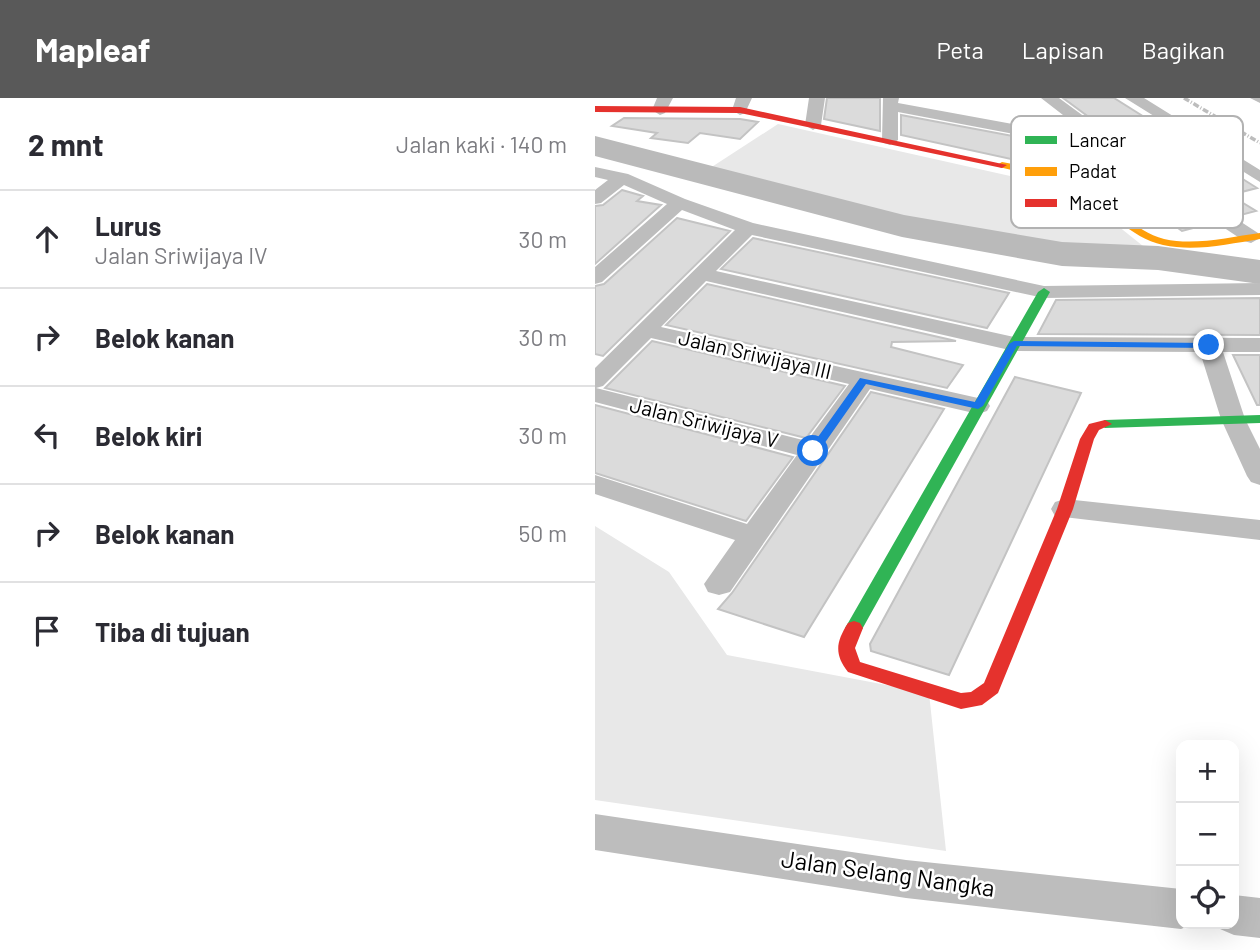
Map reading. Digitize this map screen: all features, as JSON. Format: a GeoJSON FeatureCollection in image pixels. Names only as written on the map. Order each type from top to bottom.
{"type":"FeatureCollection","features":[{"type":"Feature","properties":{"kind":"street"},"geometry":{"type":"LineString","coordinates":[[813,125],[817,98]]}},
{"type":"Feature","properties":{"kind":"street"},"geometry":{"type":"LineString","coordinates":[[1049,98],[1073,116]]}},
{"type":"Feature","properties":{"kind":"street"},"geometry":{"type":"LineString","coordinates":[[1132,98],[1161,116]]}},
{"type":"Feature","properties":{"kind":"street"},"geometry":{"type":"LineString","coordinates":[[890,140],[891,102],[1011,127]]}},
{"type":"Feature","properties":{"kind":"street"},"geometry":{"type":"LineString","coordinates":[[595,109],[663,104],[742,104],[813,125],[1011,168]]}},
{"type":"Feature","properties":{"kind":"street"},"geometry":{"type":"LineString","coordinates":[[1243,167],[1260,177]]}},
{"type":"Feature","properties":{"kind":"street"},"geometry":{"type":"LineString","coordinates":[[595,173],[622,178],[679,203],[748,228],[1044,292],[1260,289]]}},
{"type":"Feature","properties":{"kind":"street"},"geometry":{"type":"LineString","coordinates":[[595,199],[622,178]]}},
{"type":"Feature","properties":{"kind":"street"},"geometry":{"type":"LineString","coordinates":[[595,278],[679,203]]}},
{"type":"Feature","properties":{"kind":"street"},"geometry":{"type":"LineString","coordinates":[[595,381],[748,228]]}},
{"type":"Feature","properties":{"kind":"street"},"geometry":{"type":"LineString","coordinates":[[1137,228],[1164,243],[1255,237]]}},
{"type":"Feature","properties":{"kind":"street"},"geometry":{"type":"LineString","coordinates":[[702,274],[1014,344],[1260,345]]}},
{"type":"Feature","properties":{"kind":"street"},"geometry":{"type":"LineString","coordinates":[[1044,292],[845,643],[845,656],[854,667],[961,701],[975,699],[991,688],[1065,509],[1087,439],[1094,427],[1110,422],[1260,419]]}},
{"type":"Feature","properties":{"kind":"street","name":"Jalan Sriwijaya III"},"geometry":{"type":"LineString","coordinates":[[645,330],[978,406]]}},
{"type":"Feature","properties":{"kind":"street"},"geometry":{"type":"LineString","coordinates":[[1209,345],[1233,419],[1260,476]]}},
{"type":"Feature","properties":{"kind":"street"},"geometry":{"type":"LineString","coordinates":[[719,584],[864,380]]}},
{"type":"Feature","properties":{"kind":"street","name":"Jalan Sriwijaya V"},"geometry":{"type":"LineString","coordinates":[[595,395],[813,451]]}},
{"type":"Feature","properties":{"kind":"street"},"geometry":{"type":"LineString","coordinates":[[595,484],[753,536]]}},
{"type":"Feature","properties":{"kind":"street"},"geometry":{"type":"LineString","coordinates":[[1065,509],[1260,530]]}},
{"type":"Feature","properties":{"kind":"street","name":"Jalan Selang Nangka"},"geometry":{"type":"LineString","coordinates":[[595,832],[906,879],[1176,908]]}},
{"type":"Feature","properties":{"kind":"street"},"geometry":{"type":"LineString","coordinates":[[1239,916],[1260,918]]}},
{"type":"Feature","properties":{"kind":"lane"},"geometry":{"type":"LineString","coordinates":[[1254,98],[1260,101]]}},
{"type":"Feature","properties":{"kind":"shaded area"},"geometry":{"type":"Polygon","coordinates":[[[778,124],[1011,176],[1011,228],[1120,228],[1158,258],[1062,254],[902,226],[704,172],[778,124]]]}},
{"type":"Feature","properties":{"kind":"shaded area"},"geometry":{"type":"Polygon","coordinates":[[[595,526],[669,572],[727,655],[929,693],[946,851],[595,800],[595,526]]]}},
{"type":"Feature","properties":{"kind":"building"},"geometry":{"type":"Polygon","coordinates":[[[827,98],[880,98],[880,131],[824,119],[827,98]]]}},
{"type":"Feature","properties":{"kind":"building"},"geometry":{"type":"Polygon","coordinates":[[[1063,98],[1114,98],[1143,116],[1087,116],[1063,98]]]}},
{"type":"Feature","properties":{"kind":"building"},"geometry":{"type":"Polygon","coordinates":[[[901,115],[1011,136],[1011,159],[901,135],[901,115]]]}},
{"type":"Feature","properties":{"kind":"building"},"geometry":{"type":"Polygon","coordinates":[[[624,118],[740,119],[758,122],[740,139],[700,133],[688,143],[651,138],[657,133],[612,126],[624,118]]]}},
{"type":"Feature","properties":{"kind":"building"},"geometry":{"type":"Polygon","coordinates":[[[1243,179],[1257,188],[1243,192],[1243,179]]]}},
{"type":"Feature","properties":{"kind":"building"},"geometry":{"type":"Polygon","coordinates":[[[622,190],[643,196],[637,201],[661,205],[595,264],[595,206],[603,205],[622,190]]]}},
{"type":"Feature","properties":{"kind":"building"},"geometry":{"type":"Polygon","coordinates":[[[1243,203],[1256,211],[1243,214],[1243,203]]]}},
{"type":"Feature","properties":{"kind":"building"},"geometry":{"type":"Polygon","coordinates":[[[677,218],[730,231],[603,356],[595,354],[595,286],[604,284],[677,218]]]}},
{"type":"Feature","properties":{"kind":"building"},"geometry":{"type":"Polygon","coordinates":[[[753,238],[1009,293],[987,328],[721,269],[753,238]]]}},
{"type":"Feature","properties":{"kind":"building"},"geometry":{"type":"Polygon","coordinates":[[[707,284],[956,341],[892,342],[891,347],[963,365],[947,388],[666,325],[707,284]]]}},
{"type":"Feature","properties":{"kind":"building"},"geometry":{"type":"Polygon","coordinates":[[[1260,298],[1260,335],[1038,334],[1056,300],[1260,298]]]}},
{"type":"Feature","properties":{"kind":"building"},"geometry":{"type":"Polygon","coordinates":[[[652,341],[845,386],[806,438],[605,388],[652,341]]]}},
{"type":"Feature","properties":{"kind":"building"},"geometry":{"type":"Polygon","coordinates":[[[1233,355],[1260,355],[1260,405],[1257,405],[1233,355]]]}},
{"type":"Feature","properties":{"kind":"building"},"geometry":{"type":"Polygon","coordinates":[[[1015,377],[1081,393],[949,675],[871,651],[870,644],[1015,377]]]}},
{"type":"Feature","properties":{"kind":"building"},"geometry":{"type":"Polygon","coordinates":[[[871,392],[944,409],[804,637],[718,609],[732,593],[871,392]]]}},
{"type":"Feature","properties":{"kind":"building"},"geometry":{"type":"Polygon","coordinates":[[[595,405],[793,457],[746,521],[595,473],[595,405]]]}},
{"type":"Feature","properties":{"kind":"waterway"},"geometry":{"type":"LineString","coordinates":[[595,146],[902,226],[1062,254],[1158,258],[1260,272]]}},
{"type":"Feature","properties":{"kind":"railway"},"geometry":{"type":"LineString","coordinates":[[1184,98],[1214,116]]}},
{"type":"Feature","properties":{"kind":"railway"},"geometry":{"type":"LineString","coordinates":[[1243,133],[1260,143]]}},
{"type":"Feature","properties":{"kind":"traffic: fast"},"geometry":{"type":"LineString","coordinates":[[854,628],[1044,292]]}},
{"type":"Feature","properties":{"kind":"traffic: fast"},"geometry":{"type":"LineString","coordinates":[[1105,424],[1260,419]]}},
{"type":"Feature","properties":{"kind":"traffic: slow"},"geometry":{"type":"LineString","coordinates":[[1002,165],[1011,167]]}},
{"type":"Feature","properties":{"kind":"traffic: slow"},"geometry":{"type":"LineString","coordinates":[[1135,228],[1152,238],[1176,244],[1224,242],[1260,236]]}},
{"type":"Feature","properties":{"kind":"traffic: jam"},"geometry":{"type":"LineString","coordinates":[[595,109],[740,110],[1002,165]]}},
{"type":"Feature","properties":{"kind":"traffic: jam"},"geometry":{"type":"LineString","coordinates":[[854,628],[846,648],[854,667],[961,701],[975,699],[991,688],[1065,509],[1087,439],[1094,427],[1105,424]]}},
{"type":"Feature","properties":{"kind":"route"},"geometry":{"type":"LineString","coordinates":[[813,451],[864,380],[978,406],[1014,344],[1209,345]]}}]}
